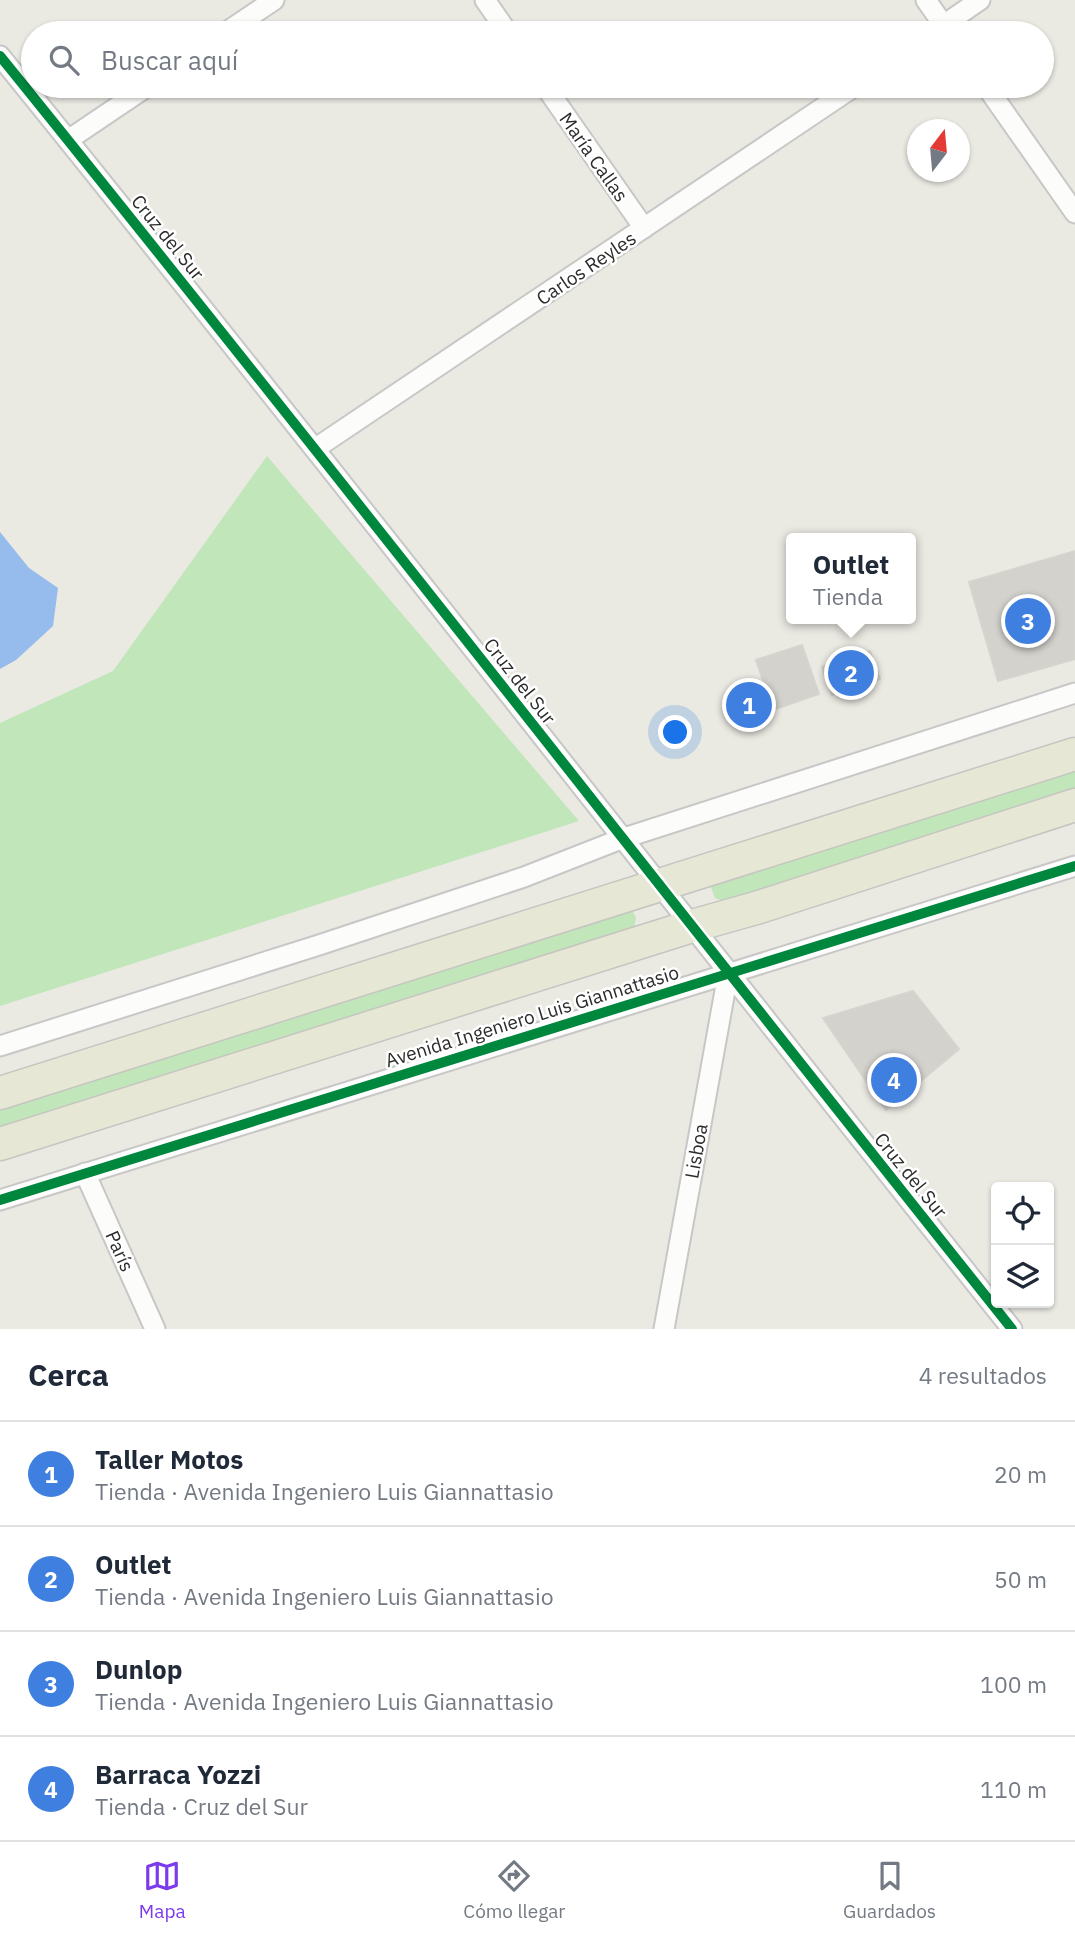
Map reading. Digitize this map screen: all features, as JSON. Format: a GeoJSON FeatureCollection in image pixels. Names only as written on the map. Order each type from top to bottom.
{"type":"FeatureCollection","features":[{"type":"Feature","properties":{"kind":"main road"},"geometry":{"type":"LineString","coordinates":[[0,1093],[1075,754]]}},
{"type":"Feature","properties":{"kind":"main road","name":"Avenida Ingeniero Luis Giannattasio"},"geometry":{"type":"LineString","coordinates":[[0,1144],[756,908],[1075,805]]}},
{"type":"Feature","properties":{"kind":"street"},"geometry":{"type":"LineString","coordinates":[[243,21],[274,0]]}},
{"type":"Feature","properties":{"kind":"street"},"geometry":{"type":"LineString","coordinates":[[485,0],[500,21]]}},
{"type":"Feature","properties":{"kind":"street"},"geometry":{"type":"LineString","coordinates":[[926,0],[937,21]]}},
{"type":"Feature","properties":{"kind":"street"},"geometry":{"type":"LineString","coordinates":[[954,21],[980,0]]}},
{"type":"Feature","properties":{"kind":"street","name":"Cruz del Sur"},"geometry":{"type":"LineString","coordinates":[[0,56],[21,82]]}},
{"type":"Feature","properties":{"kind":"street","name":"Cruz del Sur"},"geometry":{"type":"LineString","coordinates":[[34,98],[316,448],[621,839],[1012,1329]]}},
{"type":"Feature","properties":{"kind":"street"},"geometry":{"type":"LineString","coordinates":[[68,140],[130,98]]}},
{"type":"Feature","properties":{"kind":"street","name":"María Callas"},"geometry":{"type":"LineString","coordinates":[[552,98],[644,228]]}},
{"type":"Feature","properties":{"kind":"street","name":"Carlos Reyles"},"geometry":{"type":"LineString","coordinates":[[316,448],[837,98]]}},
{"type":"Feature","properties":{"kind":"street"},"geometry":{"type":"LineString","coordinates":[[994,98],[1075,213]]}},
{"type":"Feature","properties":{"kind":"street"},"geometry":{"type":"LineString","coordinates":[[0,1046],[498,885],[621,839],[1075,694]]}},
{"type":"Feature","properties":{"kind":"street","name":"Avenida Ingeniero Luis Giannattasio"},"geometry":{"type":"LineString","coordinates":[[0,1200],[1075,866]]}},
{"type":"Feature","properties":{"kind":"street","name":"Lisboa"},"geometry":{"type":"LineString","coordinates":[[664,1329],[728,974]]}},
{"type":"Feature","properties":{"kind":"street","name":"París"},"geometry":{"type":"LineString","coordinates":[[85,1173],[155,1329]]}},
{"type":"Feature","properties":{"kind":"green space"},"geometry":{"type":"Polygon","coordinates":[[[267,456],[579,821],[0,1006],[0,723],[113,671],[267,456]]]}},
{"type":"Feature","properties":{"kind":"green space"},"geometry":{"type":"Polygon","coordinates":[[[1075,769],[1075,789],[723,901],[715,898],[711,887],[714,883],[1075,769]]]}},
{"type":"Feature","properties":{"kind":"green space"},"geometry":{"type":"Polygon","coordinates":[[[628,911],[633,912],[636,918],[634,928],[0,1130],[0,1106],[628,911]]]}},
{"type":"Feature","properties":{"kind":"water"},"geometry":{"type":"Polygon","coordinates":[[[0,532],[29,568],[58,588],[53,626],[16,660],[0,669],[0,532]]]}},
{"type":"Feature","properties":{"kind":"building"},"geometry":{"type":"Polygon","coordinates":[[[1075,551],[1075,659],[998,681],[969,582],[1075,551]]]}},
{"type":"Feature","properties":{"kind":"building"},"geometry":{"type":"Polygon","coordinates":[[[802,645],[819,694],[773,710],[756,660],[802,645]]]}},
{"type":"Feature","properties":{"kind":"building"},"geometry":{"type":"Polygon","coordinates":[[[870,651],[880,679],[832,695],[822,667],[870,651]]]}},
{"type":"Feature","properties":{"kind":"building"},"geometry":{"type":"Polygon","coordinates":[[[757,683],[768,719],[742,727],[731,691],[757,683]]]}},
{"type":"Feature","properties":{"kind":"building"},"geometry":{"type":"Polygon","coordinates":[[[913,991],[959,1049],[886,1110],[823,1018],[913,991]]]}},
{"type":"Feature","properties":{"kind":"cycle path"},"geometry":{"type":"LineString","coordinates":[[0,56],[21,82]]}},
{"type":"Feature","properties":{"kind":"cycle path"},"geometry":{"type":"LineString","coordinates":[[34,98],[1012,1329]]}},
{"type":"Feature","properties":{"kind":"cycle path"},"geometry":{"type":"LineString","coordinates":[[0,1200],[1075,866]]}},
{"type":"Feature","properties":{"kind":"place","name":"Dunlop"},"geometry":{"type":"Point","coordinates":[1028,621]}},
{"type":"Feature","properties":{"kind":"place","name":"Outlet"},"geometry":{"type":"Point","coordinates":[851,673]}},
{"type":"Feature","properties":{"kind":"place","name":"Taller Motos"},"geometry":{"type":"Point","coordinates":[749,705]}},
{"type":"Feature","properties":{"kind":"place","name":"Barraca Yozzi"},"geometry":{"type":"Point","coordinates":[894,1080]}}]}
